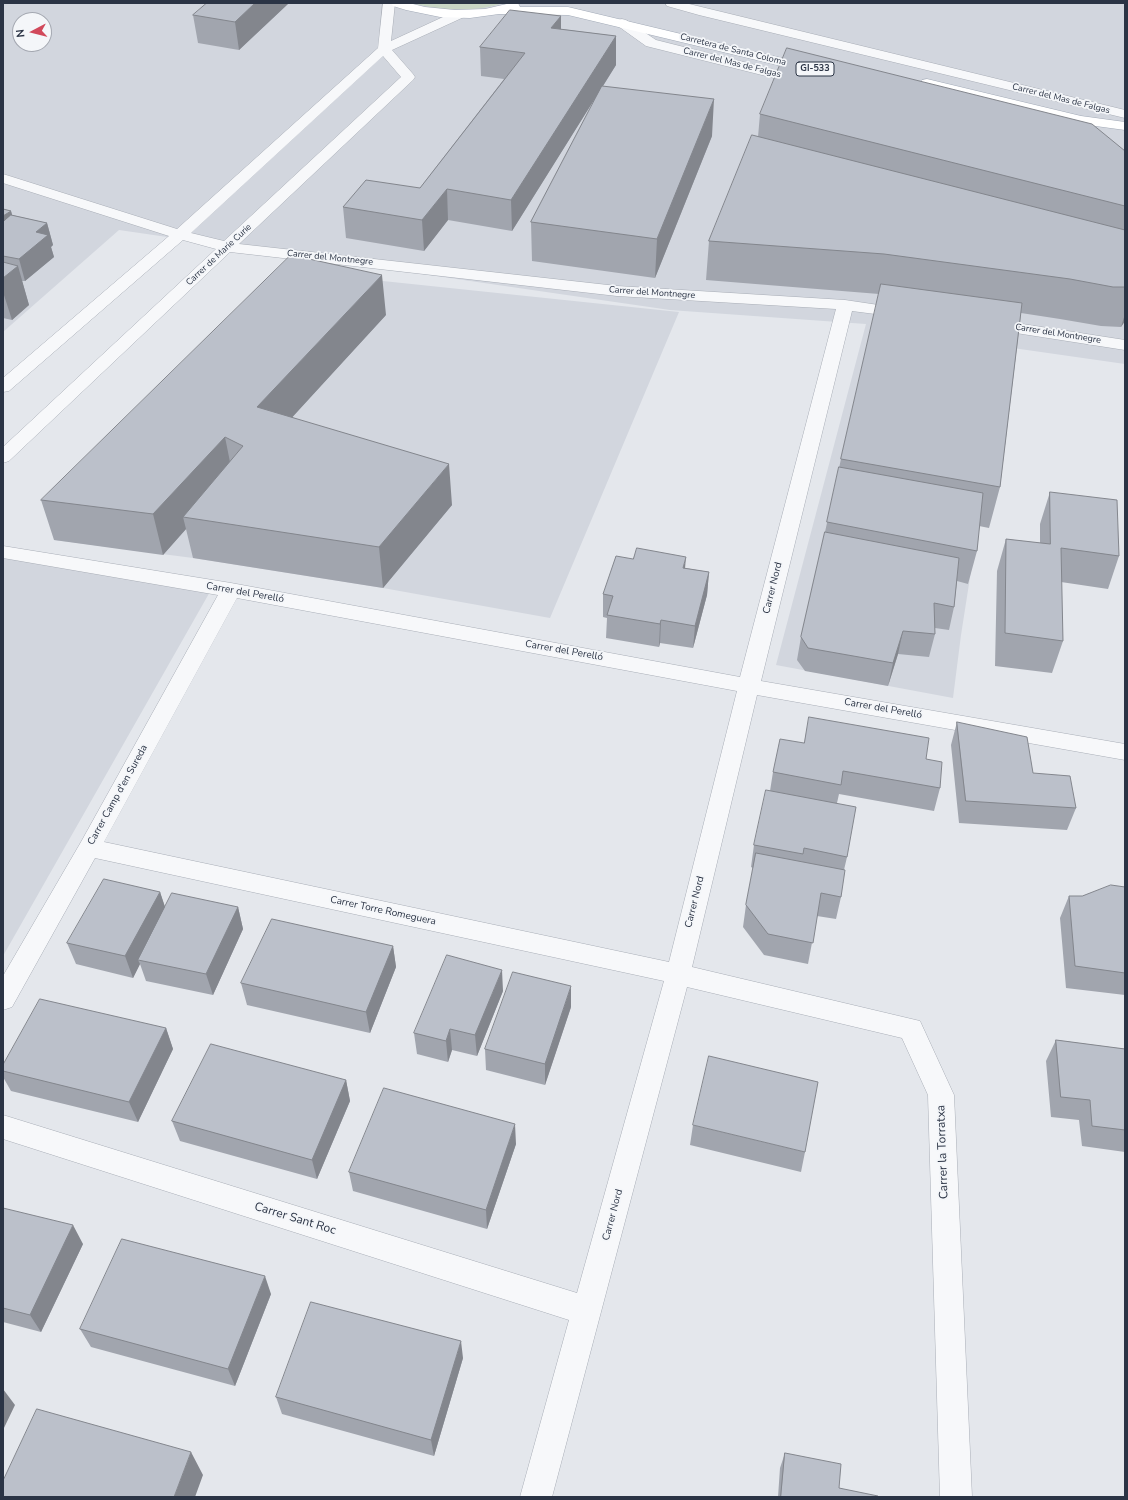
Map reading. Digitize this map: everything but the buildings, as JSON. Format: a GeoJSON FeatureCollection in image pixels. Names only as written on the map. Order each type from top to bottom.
{"type":"FeatureCollection","features":[{"type":"Feature","properties":{"kind":"main road","name":"GI-533"},"geometry":{"type":"LineString","coordinates":[[397,3],[420,10],[460,14],[499,10],[522,3]]}},
{"type":"Feature","properties":{"kind":"main road","name":"Carretera de Santa Coloma"},"geometry":{"type":"LineString","coordinates":[[499,10],[568,11],[622,15],[821,71]]}},
{"type":"Feature","properties":{"kind":"main road"},"geometry":{"type":"LineString","coordinates":[[911,79],[1080,120],[1125,126]]}},
{"type":"Feature","properties":{"kind":"street"},"geometry":{"type":"LineString","coordinates":[[384,49],[385,33],[388,25],[389,3]]}},
{"type":"Feature","properties":{"kind":"street","name":"Carrer del Mas de Falgas"},"geometry":{"type":"LineString","coordinates":[[671,3],[702,12],[1125,114]]}},
{"type":"Feature","properties":{"kind":"street"},"geometry":{"type":"LineString","coordinates":[[3,387],[180,235],[384,49],[411,38],[460,14]]}},
{"type":"Feature","properties":{"kind":"street","name":"Carrer del Mas de Falgas"},"geometry":{"type":"LineString","coordinates":[[622,15],[651,43],[820,85]]}},
{"type":"Feature","properties":{"kind":"street","name":"Carrer de Marie Curie"},"geometry":{"type":"LineString","coordinates":[[3,458],[408,77],[384,49]]}},
{"type":"Feature","properties":{"kind":"street","name":"Carrer del Montnegre"},"geometry":{"type":"LineString","coordinates":[[3,178],[180,235],[227,247],[617,291],[845,305],[923,315]]}},
{"type":"Feature","properties":{"kind":"street","name":"Carrer Nord"},"geometry":{"type":"LineString","coordinates":[[536,1497],[678,974],[748,686],[845,305]]}},
{"type":"Feature","properties":{"kind":"street","name":"Carrer del Montnegre"},"geometry":{"type":"LineString","coordinates":[[977,322],[1125,346]]}},
{"type":"Feature","properties":{"kind":"street","name":"Carrer del Perelló"},"geometry":{"type":"LineString","coordinates":[[3,552],[231,590],[748,686],[1125,752]]}},
{"type":"Feature","properties":{"kind":"street","name":"Carrer Camp d'en Sureda"},"geometry":{"type":"LineString","coordinates":[[3,999],[89,848],[231,590]]}},
{"type":"Feature","properties":{"kind":"street","name":"Carrer Torre Romeguera"},"geometry":{"type":"LineString","coordinates":[[89,848],[678,974]]}},
{"type":"Feature","properties":{"kind":"street","name":"Carrer la Torratxa"},"geometry":{"type":"LineString","coordinates":[[678,974],[911,1029],[941,1095],[956,1497]]}},
{"type":"Feature","properties":{"kind":"street","name":"Carrer Sant Roc"},"geometry":{"type":"LineString","coordinates":[[3,1127],[587,1311]]}},
{"type":"Feature","properties":{"kind":"shaded area"},"geometry":{"type":"Polygon","coordinates":[[[3,3],[1125,3],[1125,364],[1006,347],[961,635],[953,698],[776,665],[866,324],[670,310],[119,230],[3,332],[3,3]]]}},
{"type":"Feature","properties":{"kind":"shaded area"},"geometry":{"type":"Polygon","coordinates":[[[316,274],[679,312],[550,618],[383,588],[193,558],[54,540],[316,274]]]}},
{"type":"Feature","properties":{"kind":"shaded area"},"geometry":{"type":"Polygon","coordinates":[[[3,557],[211,590],[3,956],[3,557]]]}},
{"type":"Feature","properties":{"kind":"green space"},"geometry":{"type":"Polygon","coordinates":[[[410,3],[503,3],[480,8],[445,9],[410,3]]]}}]}
